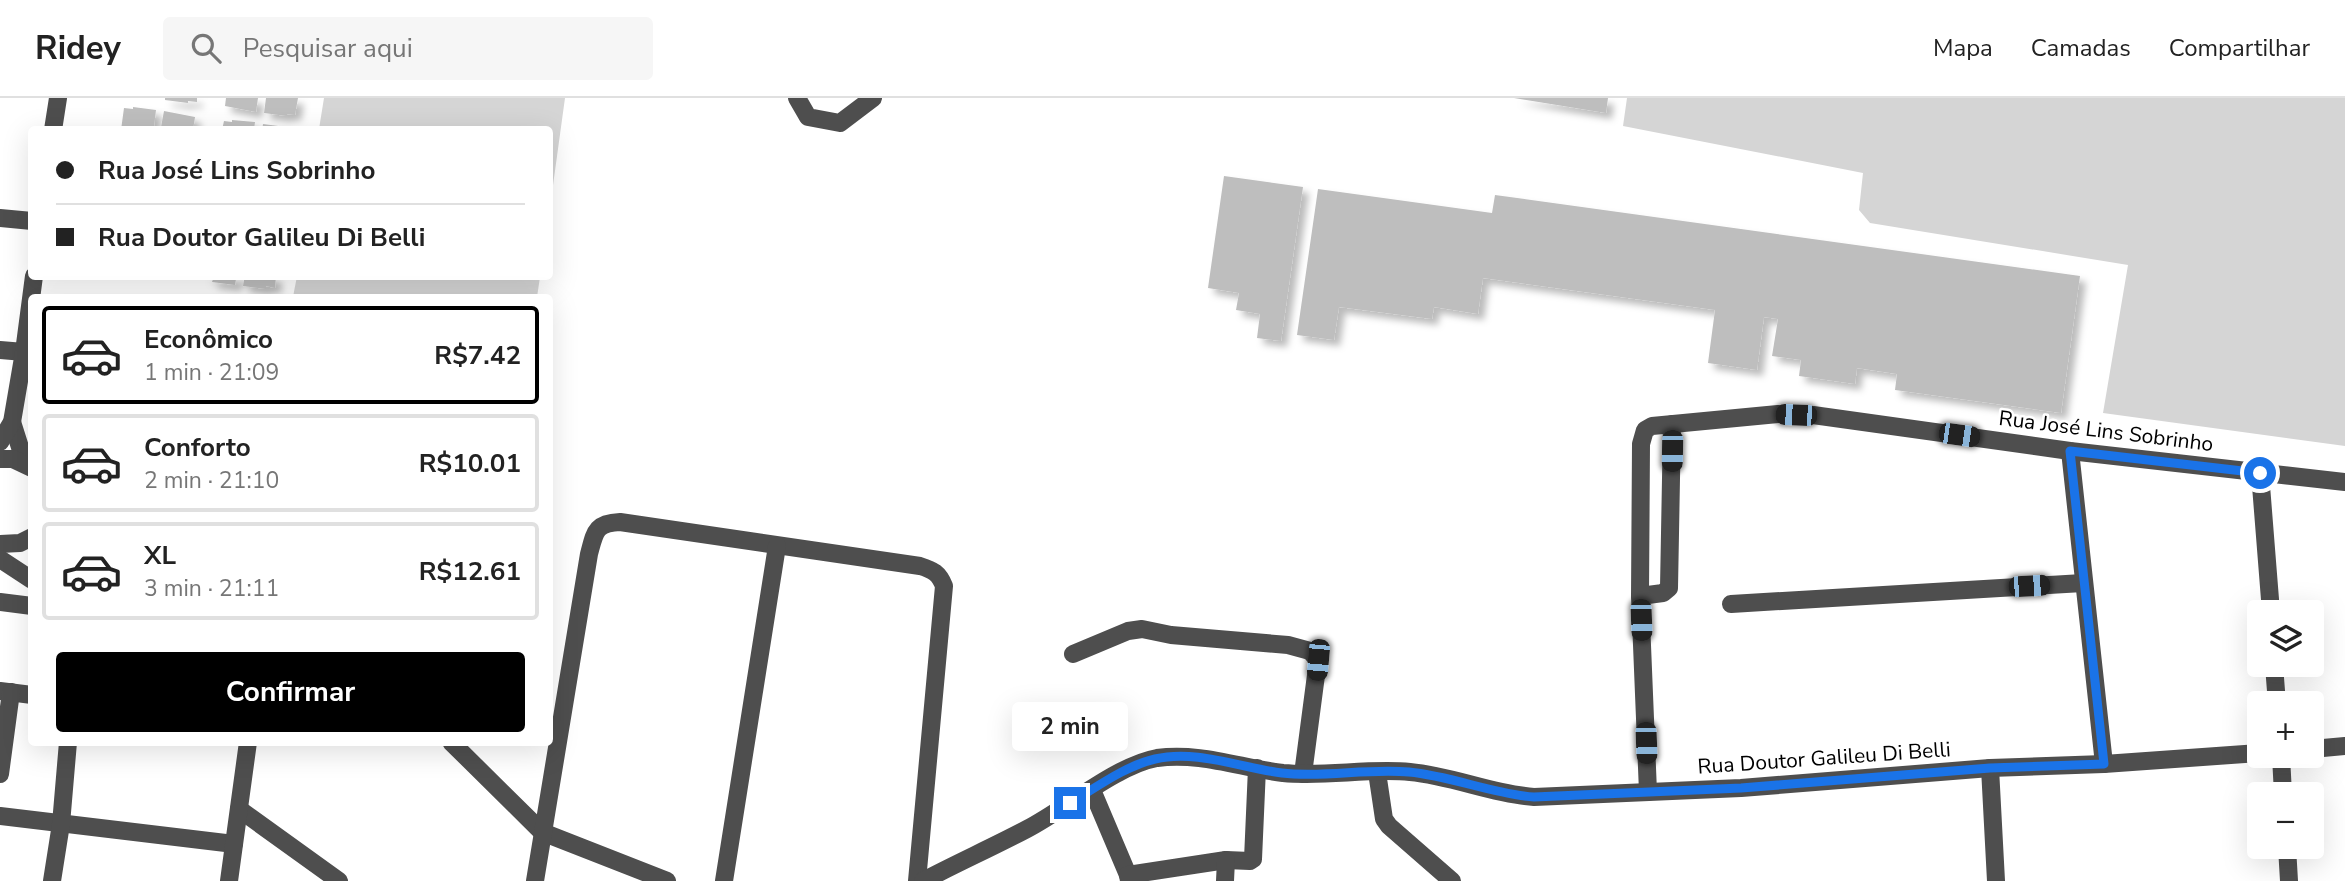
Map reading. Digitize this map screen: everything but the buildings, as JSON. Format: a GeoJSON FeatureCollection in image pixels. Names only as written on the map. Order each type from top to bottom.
{"type":"FeatureCollection","features":[{"type":"Feature","properties":{"kind":"street"},"geometry":{"type":"LineString","coordinates":[[54,126],[58,98]]}},
{"type":"Feature","properties":{"kind":"street"},"geometry":{"type":"LineString","coordinates":[[797,98],[808,117],[840,123],[873,98]]}},
{"type":"Feature","properties":{"kind":"street"},"geometry":{"type":"LineString","coordinates":[[0,218],[28,221]]}},
{"type":"Feature","properties":{"kind":"street"},"geometry":{"type":"LineString","coordinates":[[0,442],[12,422],[28,322]]}},
{"type":"Feature","properties":{"kind":"street"},"geometry":{"type":"LineString","coordinates":[[0,350],[24,352]]}},
{"type":"Feature","properties":{"kind":"street","name":"Rua José Lins Sobrinho"},"geometry":{"type":"LineString","coordinates":[[1640,596],[1641,444],[1645,430],[1652,426],[1778,414],[1813,415],[2070,451],[2345,482]]}},
{"type":"Feature","properties":{"kind":"street"},"geometry":{"type":"LineString","coordinates":[[12,422],[28,465]]}},
{"type":"Feature","properties":{"kind":"street"},"geometry":{"type":"LineString","coordinates":[[1648,792],[1640,596],[1663,593],[1669,587],[1672,424]]}},
{"type":"Feature","properties":{"kind":"street"},"geometry":{"type":"LineString","coordinates":[[2070,451],[2104,764]]}},
{"type":"Feature","properties":{"kind":"street"},"geometry":{"type":"LineString","coordinates":[[0,459],[13,459],[28,465]]}},
{"type":"Feature","properties":{"kind":"street"},"geometry":{"type":"LineString","coordinates":[[2260,473],[2270,600]]}},
{"type":"Feature","properties":{"kind":"street"},"geometry":{"type":"LineString","coordinates":[[535,881],[589,554],[597,528],[605,523],[620,523],[920,566],[938,573],[944,586],[917,881]]}},
{"type":"Feature","properties":{"kind":"street"},"geometry":{"type":"LineString","coordinates":[[0,544],[28,539]]}},
{"type":"Feature","properties":{"kind":"street"},"geometry":{"type":"LineString","coordinates":[[724,881],[777,546]]}},
{"type":"Feature","properties":{"kind":"street"},"geometry":{"type":"LineString","coordinates":[[0,559],[28,577]]}},
{"type":"Feature","properties":{"kind":"street"},"geometry":{"type":"LineString","coordinates":[[1731,604],[2083,583]]}},
{"type":"Feature","properties":{"kind":"street"},"geometry":{"type":"LineString","coordinates":[[0,602],[28,606]]}},
{"type":"Feature","properties":{"kind":"street"},"geometry":{"type":"LineString","coordinates":[[1073,654],[1128,631],[1142,629],[1171,635],[1288,645],[1310,651],[1318,660],[1303,774]]}},
{"type":"Feature","properties":{"kind":"street"},"geometry":{"type":"LineString","coordinates":[[0,774],[5,692],[28,695]]}},
{"type":"Feature","properties":{"kind":"street"},"geometry":{"type":"LineString","coordinates":[[52,881],[61,824],[68,746]]}},
{"type":"Feature","properties":{"kind":"street"},"geometry":{"type":"LineString","coordinates":[[229,881],[247,746]]}},
{"type":"Feature","properties":{"kind":"street"},"geometry":{"type":"LineString","coordinates":[[455,746],[542,832],[667,881]]}},
{"type":"Feature","properties":{"kind":"street"},"geometry":{"type":"LineString","coordinates":[[2324,747],[2345,746]]}},
{"type":"Feature","properties":{"kind":"street","name":"Rua Doutor Galileu Di Belli"},"geometry":{"type":"LineString","coordinates":[[923,881],[1028,829],[1124,771],[1156,758],[1195,757],[1303,774],[1406,772],[1438,775],[1512,795],[1534,797],[1741,788],[1990,768],[2104,764],[2247,754]]}},
{"type":"Feature","properties":{"kind":"street"},"geometry":{"type":"LineString","coordinates":[[1092,790],[1128,878],[1226,860],[1250,861],[1254,857],[1257,768]]}},
{"type":"Feature","properties":{"kind":"street"},"geometry":{"type":"LineString","coordinates":[[1990,768],[1996,881]]}},
{"type":"Feature","properties":{"kind":"street"},"geometry":{"type":"LineString","coordinates":[[1377,772],[1384,819],[1452,881]]}},
{"type":"Feature","properties":{"kind":"street"},"geometry":{"type":"LineString","coordinates":[[239,809],[339,881]]}},
{"type":"Feature","properties":{"kind":"street"},"geometry":{"type":"LineString","coordinates":[[0,816],[234,844]]}},
{"type":"Feature","properties":{"kind":"street"},"geometry":{"type":"LineString","coordinates":[[2288,859],[2289,881]]}},
{"type":"Feature","properties":{"kind":"street"},"geometry":{"type":"LineString","coordinates":[[1225,881],[1226,860]]}},
{"type":"Feature","properties":{"kind":"shaded area"},"geometry":{"type":"Polygon","coordinates":[[[324,98],[565,98],[553,185],[553,126],[319,126],[324,98]]]}},
{"type":"Feature","properties":{"kind":"shaded area"},"geometry":{"type":"Polygon","coordinates":[[[1627,98],[2345,98],[2345,446],[2103,413],[2128,265],[1870,223],[1859,210],[1863,173],[1623,126],[1627,98]]]}},
{"type":"Feature","properties":{"kind":"shaded area"},"geometry":{"type":"Polygon","coordinates":[[[296,280],[540,280],[537,294],[294,294],[296,280]]]}},
{"type":"Feature","properties":{"kind":"route"},"geometry":{"type":"LineString","coordinates":[[1070,803],[1124,771],[1156,758],[1195,757],[1282,773],[1337,775],[1406,772],[1438,775],[1512,795],[1534,797],[1741,788],[1990,768],[2104,764],[2070,451],[2260,473]]}}]}
